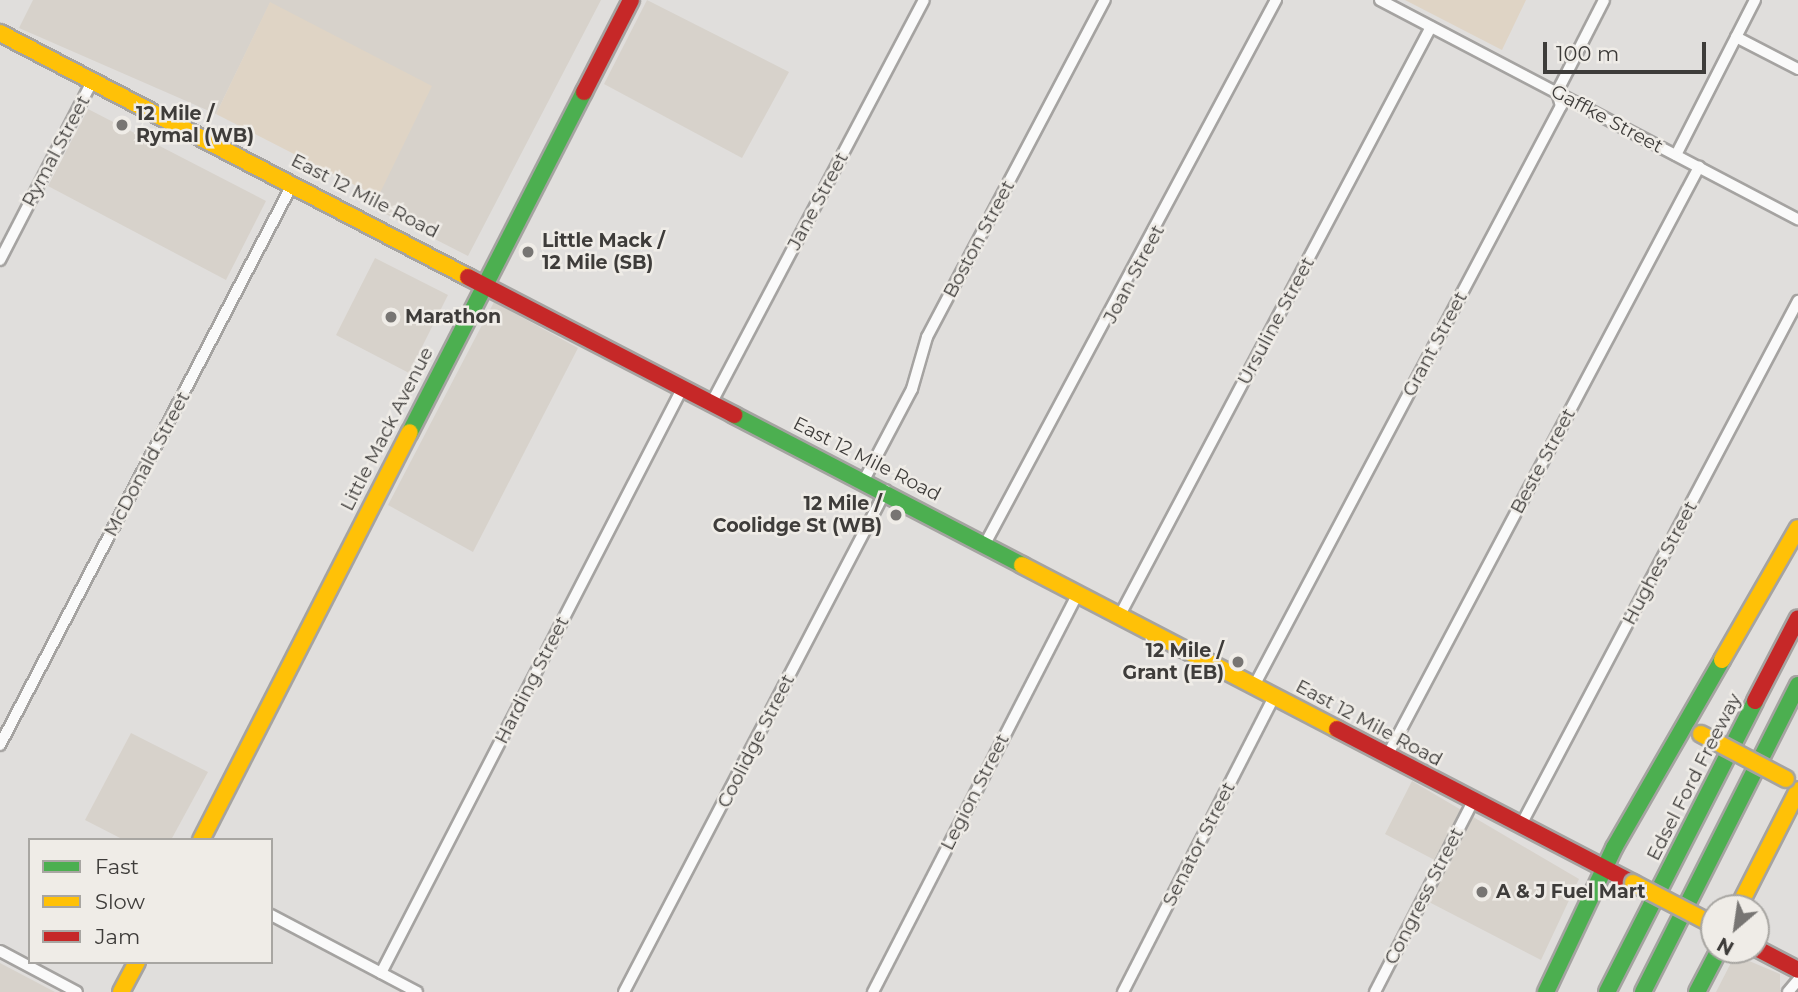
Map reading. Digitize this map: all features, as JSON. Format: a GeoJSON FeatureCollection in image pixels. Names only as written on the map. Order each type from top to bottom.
{"type":"FeatureCollection","features":[{"type":"Feature","properties":{"kind":"main road","name":"Little Mack Avenue"},"geometry":{"type":"LineString","coordinates":[[202,838],[631,0]]}},
{"type":"Feature","properties":{"kind":"main road","name":"East 12 Mile Road"},"geometry":{"type":"LineString","coordinates":[[0,33],[293,183],[863,482],[886,490],[1274,697],[1700,918]]}},
{"type":"Feature","properties":{"kind":"main road"},"geometry":{"type":"LineString","coordinates":[[1546,992],[1604,867],[1675,738],[1798,528]]}},
{"type":"Feature","properties":{"kind":"main road","name":"Edsel Ford Freeway"},"geometry":{"type":"LineString","coordinates":[[1607,992],[1798,618]]}},
{"type":"Feature","properties":{"kind":"main road"},"geometry":{"type":"LineString","coordinates":[[1643,992],[1798,685]]}},
{"type":"Feature","properties":{"kind":"main road"},"geometry":{"type":"LineString","coordinates":[[1675,738],[1701,734],[1793,789],[1744,894]]}},
{"type":"Feature","properties":{"kind":"main road"},"geometry":{"type":"LineString","coordinates":[[1770,955],[1798,970]]}},
{"type":"Feature","properties":{"kind":"main road"},"geometry":{"type":"LineString","coordinates":[[121,992],[136,964]]}},
{"type":"Feature","properties":{"kind":"main road"},"geometry":{"type":"LineString","coordinates":[[1697,992],[1712,964]]}},
{"type":"Feature","properties":{"kind":"street","name":"Jane Street"},"geometry":{"type":"LineString","coordinates":[[712,402],[924,0]]}},
{"type":"Feature","properties":{"kind":"street","name":"Boston Street"},"geometry":{"type":"LineString","coordinates":[[863,482],[912,389],[927,337],[1105,0]]}},
{"type":"Feature","properties":{"kind":"street","name":"Joan Street"},"geometry":{"type":"LineString","coordinates":[[985,544],[1276,0]]}},
{"type":"Feature","properties":{"kind":"street","name":"Gaffke Street"},"geometry":{"type":"LineString","coordinates":[[1380,0],[1798,219]]}},
{"type":"Feature","properties":{"kind":"street","name":"Grant Street"},"geometry":{"type":"LineString","coordinates":[[1254,686],[1560,106],[1557,92],[1604,0]]}},
{"type":"Feature","properties":{"kind":"street"},"geometry":{"type":"LineString","coordinates":[[1675,155],[1755,0]]}},
{"type":"Feature","properties":{"kind":"street","name":"Ursuline Street"},"geometry":{"type":"LineString","coordinates":[[1120,615],[1431,27]]}},
{"type":"Feature","properties":{"kind":"street"},"geometry":{"type":"LineString","coordinates":[[1736,37],[1798,69]]}},
{"type":"Feature","properties":{"kind":"street","name":"Rymal Street"},"geometry":{"type":"LineString","coordinates":[[0,260],[93,80]]}},
{"type":"Feature","properties":{"kind":"street","name":"Beste Street"},"geometry":{"type":"LineString","coordinates":[[1387,755],[1699,167]]}},
{"type":"Feature","properties":{"kind":"street","name":"McDonald Street"},"geometry":{"type":"LineString","coordinates":[[0,744],[293,183]]}},
{"type":"Feature","properties":{"kind":"street","name":"Hughes Street"},"geometry":{"type":"LineString","coordinates":[[1521,825],[1798,301]]}},
{"type":"Feature","properties":{"kind":"street","name":"Harding Street"},"geometry":{"type":"LineString","coordinates":[[381,973],[683,387]]}},
{"type":"Feature","properties":{"kind":"street","name":"Coolidge Street"},"geometry":{"type":"LineString","coordinates":[[624,992],[886,490]]}},
{"type":"Feature","properties":{"kind":"street","name":"Legion Street"},"geometry":{"type":"LineString","coordinates":[[873,992],[1078,593]]}},
{"type":"Feature","properties":{"kind":"street","name":"Senator Street"},"geometry":{"type":"LineString","coordinates":[[1123,992],[1274,697]]}},
{"type":"Feature","properties":{"kind":"street","name":"Congress Street"},"geometry":{"type":"LineString","coordinates":[[1375,992],[1473,801]]}},
{"type":"Feature","properties":{"kind":"street"},"geometry":{"type":"LineString","coordinates":[[273,916],[417,992]]}},
{"type":"Feature","properties":{"kind":"street"},"geometry":{"type":"LineString","coordinates":[[0,951],[77,992]]}},
{"type":"Feature","properties":{"kind":"street"},"geometry":{"type":"LineString","coordinates":[[1788,992],[1798,980]]}},
{"type":"Feature","properties":{"kind":"shaded area"},"geometry":{"type":"Polygon","coordinates":[[[33,0],[601,0],[468,256],[372,207],[378,197],[270,3],[216,114],[19,28],[33,0]]]}},
{"type":"Feature","properties":{"kind":"shaded area"},"geometry":{"type":"Polygon","coordinates":[[[647,0],[789,72],[742,158],[604,84],[647,0]]]}},
{"type":"Feature","properties":{"kind":"shaded area"},"geometry":{"type":"Polygon","coordinates":[[[1405,0],[1526,0],[1502,50],[1405,0]]]}},
{"type":"Feature","properties":{"kind":"shaded area"},"geometry":{"type":"Polygon","coordinates":[[[270,2],[432,86],[378,197],[216,114],[270,2]]]}},
{"type":"Feature","properties":{"kind":"shaded area"},"geometry":{"type":"Polygon","coordinates":[[[88,109],[266,201],[226,280],[48,186],[88,109]]]}},
{"type":"Feature","properties":{"kind":"shaded area"},"geometry":{"type":"Polygon","coordinates":[[[375,258],[448,295],[409,373],[336,335],[375,258]]]}},
{"type":"Feature","properties":{"kind":"shaded area"},"geometry":{"type":"Polygon","coordinates":[[[494,302],[578,348],[473,552],[388,505],[494,302]]]}},
{"type":"Feature","properties":{"kind":"shaded area"},"geometry":{"type":"Polygon","coordinates":[[[131,733],[208,772],[172,838],[120,838],[85,820],[131,733]]]}},
{"type":"Feature","properties":{"kind":"shaded area"},"geometry":{"type":"Polygon","coordinates":[[[1412,781],[1579,879],[1541,960],[1429,902],[1446,866],[1385,834],[1412,781]]]}},
{"type":"Feature","properties":{"kind":"shaded area"},"geometry":{"type":"Polygon","coordinates":[[[0,963],[55,992],[0,992],[0,963]]]}},
{"type":"Feature","properties":{"kind":"shaded area"},"geometry":{"type":"Polygon","coordinates":[[[1730,964],[1756,964],[1780,974],[1780,992],[1716,992],[1730,964]]]}},
{"type":"Feature","properties":{"kind":"traffic: fast"},"geometry":{"type":"LineString","coordinates":[[410,432],[584,92]]}},
{"type":"Feature","properties":{"kind":"traffic: fast"},"geometry":{"type":"LineString","coordinates":[[734,415],[1022,565]]}},
{"type":"Feature","properties":{"kind":"traffic: fast"},"geometry":{"type":"LineString","coordinates":[[1546,992],[1614,848],[1722,660]]}},
{"type":"Feature","properties":{"kind":"traffic: fast"},"geometry":{"type":"LineString","coordinates":[[1643,992],[1798,685]]}},
{"type":"Feature","properties":{"kind":"traffic: fast"},"geometry":{"type":"LineString","coordinates":[[1607,992],[1755,701]]}},
{"type":"Feature","properties":{"kind":"traffic: fast"},"geometry":{"type":"LineString","coordinates":[[1697,992],[1712,964]]}},
{"type":"Feature","properties":{"kind":"traffic: slow"},"geometry":{"type":"LineString","coordinates":[[0,33],[468,277]]}},
{"type":"Feature","properties":{"kind":"traffic: slow"},"geometry":{"type":"LineString","coordinates":[[202,838],[410,432]]}},
{"type":"Feature","properties":{"kind":"traffic: slow"},"geometry":{"type":"LineString","coordinates":[[1722,660],[1798,528]]}},
{"type":"Feature","properties":{"kind":"traffic: slow"},"geometry":{"type":"LineString","coordinates":[[1022,565],[1337,729]]}},
{"type":"Feature","properties":{"kind":"traffic: slow"},"geometry":{"type":"LineString","coordinates":[[1701,734],[1786,779]]}},
{"type":"Feature","properties":{"kind":"traffic: slow"},"geometry":{"type":"LineString","coordinates":[[1745,894],[1798,790]]}},
{"type":"Feature","properties":{"kind":"traffic: slow"},"geometry":{"type":"LineString","coordinates":[[1633,883],[1700,918]]}},
{"type":"Feature","properties":{"kind":"traffic: slow"},"geometry":{"type":"LineString","coordinates":[[121,992],[136,964]]}},
{"type":"Feature","properties":{"kind":"traffic: jam"},"geometry":{"type":"LineString","coordinates":[[584,92],[631,0]]}},
{"type":"Feature","properties":{"kind":"traffic: jam"},"geometry":{"type":"LineString","coordinates":[[468,277],[734,415]]}},
{"type":"Feature","properties":{"kind":"traffic: jam"},"geometry":{"type":"LineString","coordinates":[[1755,701],[1798,618]]}},
{"type":"Feature","properties":{"kind":"traffic: jam"},"geometry":{"type":"LineString","coordinates":[[1337,729],[1633,883]]}},
{"type":"Feature","properties":{"kind":"traffic: jam"},"geometry":{"type":"LineString","coordinates":[[1770,955],[1798,970]]}},
{"type":"Feature","properties":{"kind":"place","name":"12 Mile / Rymal (WB)"},"geometry":{"type":"Point","coordinates":[122,125]}},
{"type":"Feature","properties":{"kind":"place","name":"Little Mack / 12 Mile (SB)"},"geometry":{"type":"Point","coordinates":[528,252]}},
{"type":"Feature","properties":{"kind":"place","name":"Marathon"},"geometry":{"type":"Point","coordinates":[391,317]}},
{"type":"Feature","properties":{"kind":"place","name":"12 Mile / Coolidge St (WB)"},"geometry":{"type":"Point","coordinates":[896,515]}},
{"type":"Feature","properties":{"kind":"place","name":"12 Mile / Grant (EB)"},"geometry":{"type":"Point","coordinates":[1238,662]}},
{"type":"Feature","properties":{"kind":"place","name":"A & J Fuel Mart"},"geometry":{"type":"Point","coordinates":[1482,892]}}]}
